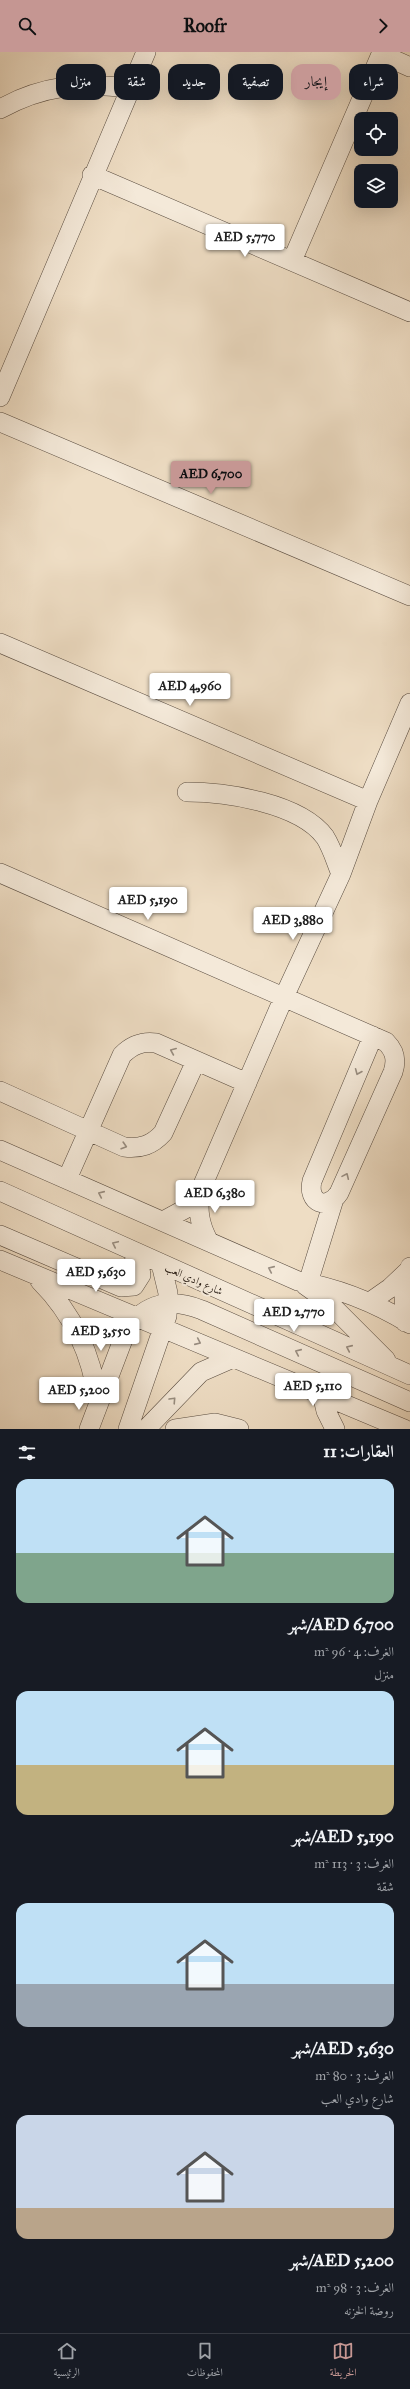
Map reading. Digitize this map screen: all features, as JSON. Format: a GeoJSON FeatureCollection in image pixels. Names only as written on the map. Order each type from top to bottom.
{"type":"FeatureCollection","features":[{"type":"Feature","properties":{"kind":"street"},"geometry":{"type":"LineString","coordinates":[[141,64],[146,52]]}},
{"type":"Feature","properties":{"kind":"street"},"geometry":{"type":"LineString","coordinates":[[292,261],[382,53],[410,67]]}},
{"type":"Feature","properties":{"kind":"street"},"geometry":{"type":"LineString","coordinates":[[0,109],[28,96],[72,85],[95,83],[114,86]]}},
{"type":"Feature","properties":{"kind":"street"},"geometry":{"type":"LineString","coordinates":[[0,398],[92,175],[125,100]]}},
{"type":"Feature","properties":{"kind":"street"},"geometry":{"type":"LineString","coordinates":[[92,175],[410,312]]}},
{"type":"Feature","properties":{"kind":"street"},"geometry":{"type":"LineString","coordinates":[[0,422],[410,596]]}},
{"type":"Feature","properties":{"kind":"street"},"geometry":{"type":"LineString","coordinates":[[0,642],[368,801]]}},
{"type":"Feature","properties":{"kind":"street"},"geometry":{"type":"LineString","coordinates":[[209,1242],[199,1216],[201,1189],[284,997],[341,874],[368,801],[410,703]]}},
{"type":"Feature","properties":{"kind":"street"},"geometry":{"type":"LineString","coordinates":[[187,792],[214,793],[238,797],[274,807],[304,820],[324,837],[341,874]]}},
{"type":"Feature","properties":{"kind":"street"},"geometry":{"type":"LineString","coordinates":[[0,873],[373,1036],[386,1042],[391,1047],[396,1060],[395,1066],[334,1199],[303,1282]]}},
{"type":"Feature","properties":{"kind":"street"},"geometry":{"type":"LineString","coordinates":[[334,1199],[327,1203],[319,1202],[312,1197],[310,1189],[373,1036]]}},
{"type":"Feature","properties":{"kind":"street"},"geometry":{"type":"LineString","coordinates":[[67,1179],[118,1062],[127,1050],[134,1045],[149,1042],[247,1083]]}},
{"type":"Feature","properties":{"kind":"street"},"geometry":{"type":"LineString","coordinates":[[0,1091],[124,1147],[138,1148],[150,1144],[163,1133],[196,1061]]}},
{"type":"Feature","properties":{"kind":"street"},"geometry":{"type":"LineString","coordinates":[[0,1150],[303,1282],[347,1292],[370,1302],[408,1323]]}},
{"type":"Feature","properties":{"kind":"street"},"geometry":{"type":"LineString","coordinates":[[163,1221],[185,1208],[201,1189]]}},
{"type":"Feature","properties":{"kind":"street","name":"شارع وادي العب"},"geometry":{"type":"LineString","coordinates":[[0,1191],[133,1253],[161,1264],[402,1372]]}},
{"type":"Feature","properties":{"kind":"street"},"geometry":{"type":"LineString","coordinates":[[0,1235],[121,1287],[134,1286],[141,1275],[140,1262],[133,1253]]}},
{"type":"Feature","properties":{"kind":"street"},"geometry":{"type":"LineString","coordinates":[[0,1260],[35,1276],[404,1429]]}},
{"type":"Feature","properties":{"kind":"street"},"geometry":{"type":"LineString","coordinates":[[128,1429],[169,1304],[161,1264]]}},
{"type":"Feature","properties":{"kind":"street"},"geometry":{"type":"LineString","coordinates":[[370,1302],[390,1288],[409,1269]]}},
{"type":"Feature","properties":{"kind":"street"},"geometry":{"type":"LineString","coordinates":[[408,1323],[404,1296],[409,1269]]}},
{"type":"Feature","properties":{"kind":"street"},"geometry":{"type":"LineString","coordinates":[[35,1276],[63,1307],[81,1337],[91,1363],[98,1404]]}},
{"type":"Feature","properties":{"kind":"street"},"geometry":{"type":"LineString","coordinates":[[303,1282],[326,1300],[402,1372]]}},
{"type":"Feature","properties":{"kind":"street"},"geometry":{"type":"LineString","coordinates":[[89,1429],[121,1342],[136,1318],[156,1306],[169,1304],[191,1306],[202,1310],[410,1402]]}},
{"type":"Feature","properties":{"kind":"street"},"geometry":{"type":"LineString","coordinates":[[146,1429],[201,1372],[233,1358]]}},
{"type":"Feature","properties":{"kind":"street"},"geometry":{"type":"LineString","coordinates":[[322,1394],[326,1412],[335,1429]]}},
{"type":"Feature","properties":{"kind":"street"},"geometry":{"type":"LineString","coordinates":[[175,1429],[215,1423],[239,1429]]}}]}
